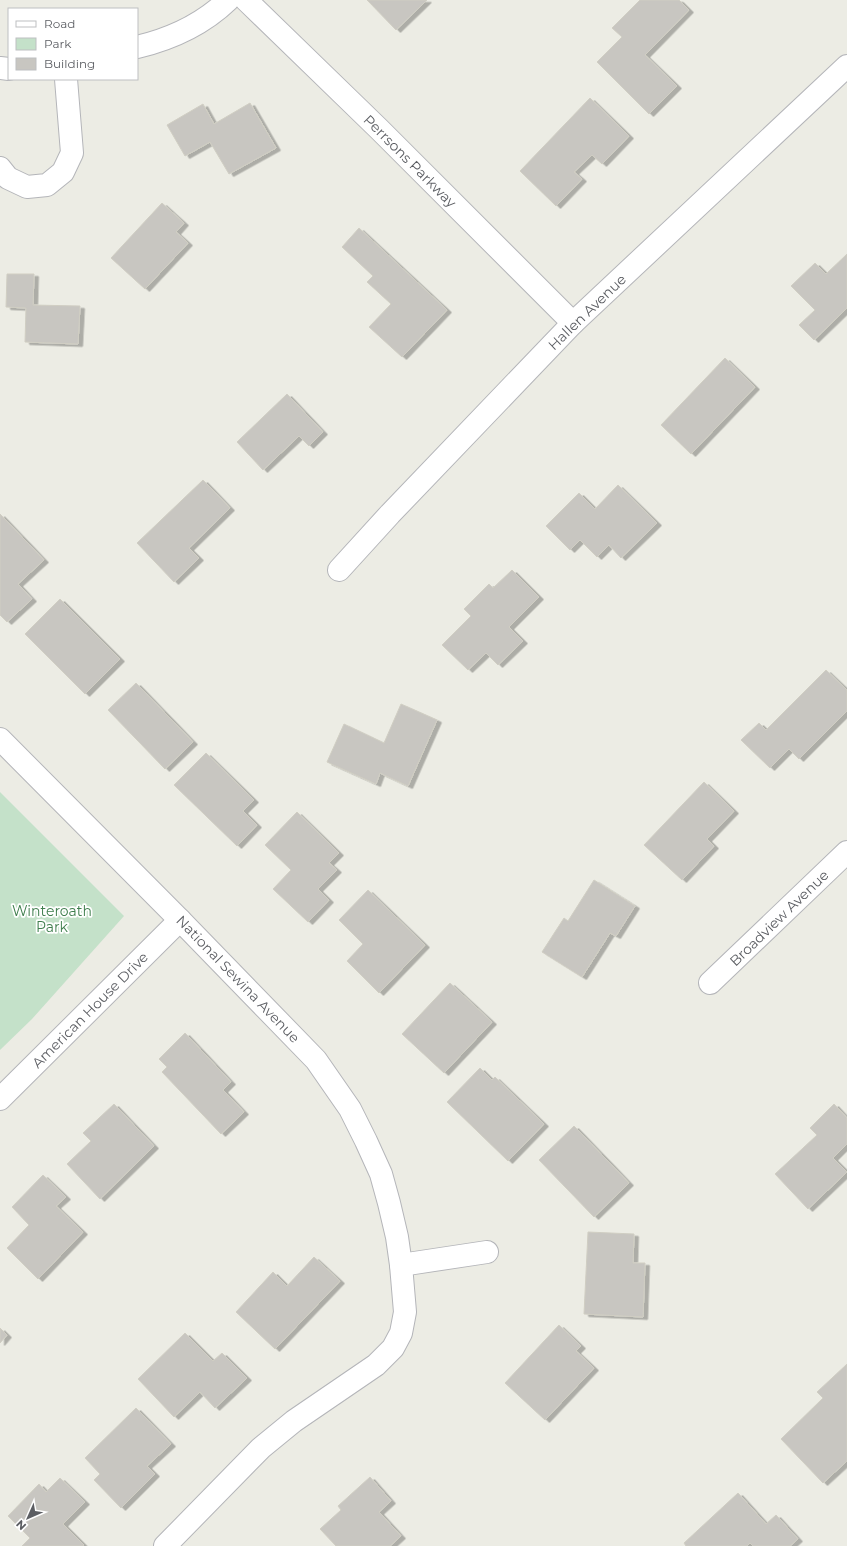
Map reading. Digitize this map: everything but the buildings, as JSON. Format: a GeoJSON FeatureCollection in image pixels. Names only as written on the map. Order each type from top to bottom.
{"type":"FeatureCollection","features":[{"type":"Feature","properties":{"kind":"street"},"geometry":{"type":"LineString","coordinates":[[138,48],[195,25],[217,10],[228,0]]}},
{"type":"Feature","properties":{"kind":"street","name":"Perrsons Parkway"},"geometry":{"type":"LineString","coordinates":[[246,0],[379,129],[573,322]]}},
{"type":"Feature","properties":{"kind":"street","name":"Hallen Avenue"},"geometry":{"type":"LineString","coordinates":[[339,570],[390,514],[573,322],[847,66]]}},
{"type":"Feature","properties":{"kind":"street"},"geometry":{"type":"LineString","coordinates":[[0,168],[8,178],[27,187],[47,185],[63,172],[72,152],[66,80]]}},
{"type":"Feature","properties":{"kind":"street","name":"National Sewina Avenue"},"geometry":{"type":"LineString","coordinates":[[0,739],[180,920],[316,1060],[336,1087],[363,1135],[381,1174],[391,1210],[401,1265],[405,1312],[401,1333],[393,1348],[376,1365],[294,1422],[261,1448],[164,1546]]}},
{"type":"Feature","properties":{"kind":"street","name":"Broadview Avenue"},"geometry":{"type":"LineString","coordinates":[[710,983],[847,852]]}},
{"type":"Feature","properties":{"kind":"street","name":"American House Drive"},"geometry":{"type":"LineString","coordinates":[[0,1100],[180,920]]}},
{"type":"Feature","properties":{"kind":"street"},"geometry":{"type":"LineString","coordinates":[[401,1265],[487,1252]]}},
{"type":"Feature","properties":{"kind":"green space","name":"Winteroath Park"},"geometry":{"type":"Polygon","coordinates":[[[0,792],[124,916],[32,1019],[0,1050],[0,792]]]}}]}
